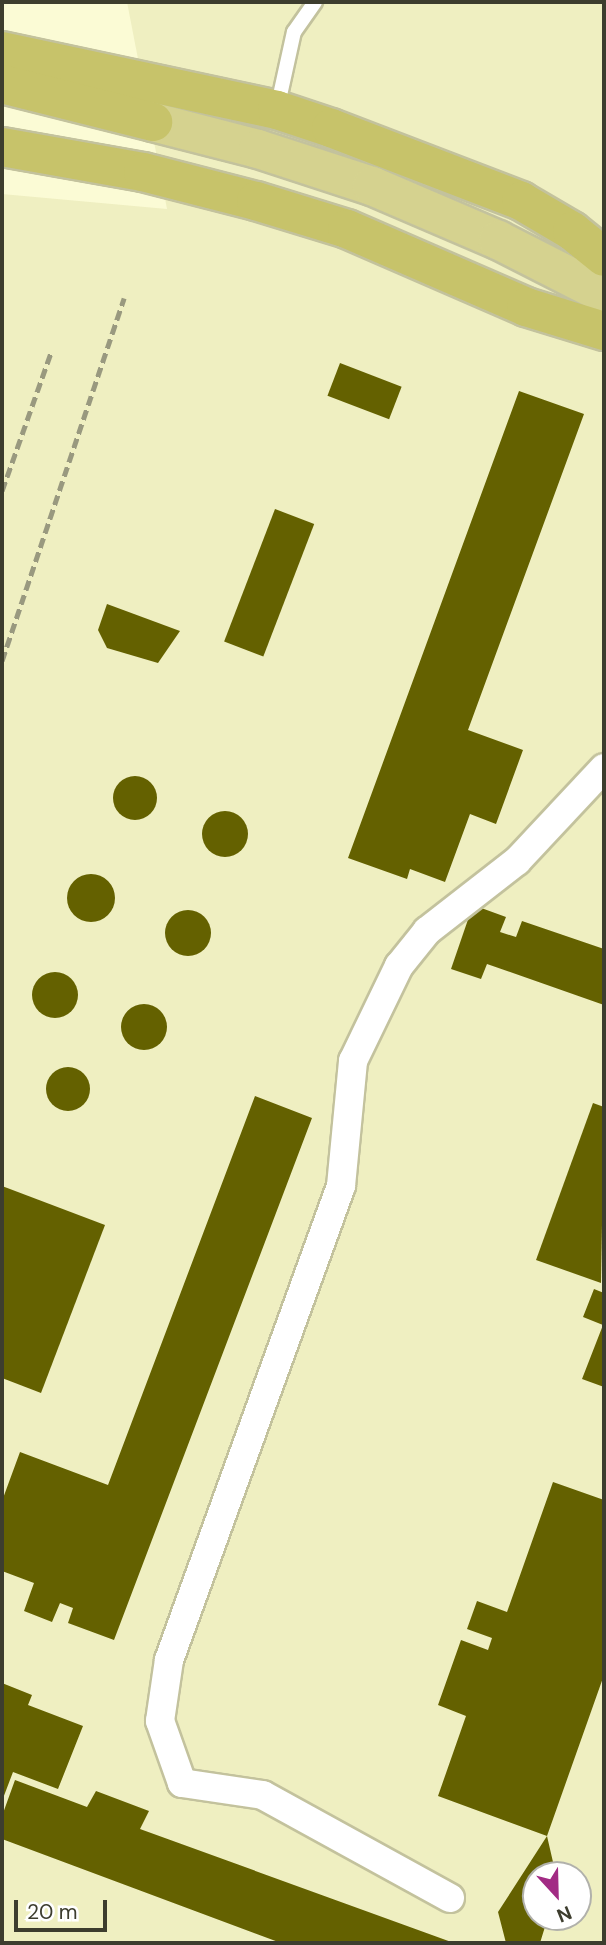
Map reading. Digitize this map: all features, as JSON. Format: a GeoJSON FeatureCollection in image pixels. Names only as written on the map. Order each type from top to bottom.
{"type":"FeatureCollection","features":[{"type":"Feature","properties":{"kind":"highway"},"geometry":{"type":"LineString","coordinates":[[2,51],[277,110],[420,159],[521,201],[604,257]]}},
{"type":"Feature","properties":{"kind":"highway"},"geometry":{"type":"LineString","coordinates":[[2,84],[153,122]]}},
{"type":"Feature","properties":{"kind":"highway"},"geometry":{"type":"LineString","coordinates":[[2,102],[153,122]]}},
{"type":"Feature","properties":{"kind":"highway"},"geometry":{"type":"LineString","coordinates":[[2,147],[143,172],[256,201],[347,229],[526,307],[604,331]]}},
{"type":"Feature","properties":{"kind":"main road"},"geometry":{"type":"LineString","coordinates":[[153,122],[258,149],[372,186],[498,240],[604,293]]}},
{"type":"Feature","properties":{"kind":"street"},"geometry":{"type":"LineString","coordinates":[[450,1898],[263,1795],[182,1783],[160,1721],[169,1660],[341,1186],[353,1061],[399,966],[427,931],[517,861],[604,768]]}},
{"type":"Feature","properties":{"kind":"lane"},"geometry":{"type":"LineString","coordinates":[[277,110],[294,32],[315,2]]}},
{"type":"Feature","properties":{"kind":"shaded area"},"geometry":{"type":"Polygon","coordinates":[[[127,2],[604,2],[604,1943],[2,1943],[2,194],[167,209],[127,2]]]}},
{"type":"Feature","properties":{"kind":"building"},"geometry":{"type":"Polygon","coordinates":[[[340,363],[402,387],[389,419],[327,396],[340,363]]]}},
{"type":"Feature","properties":{"kind":"building"},"geometry":{"type":"Polygon","coordinates":[[[519,391],[584,414],[468,730],[523,750],[496,824],[470,814],[445,882],[410,869],[407,879],[348,858],[519,391]]]}},
{"type":"Feature","properties":{"kind":"building"},"geometry":{"type":"Polygon","coordinates":[[[275,509],[314,524],[263,657],[224,642],[275,509]]]}},
{"type":"Feature","properties":{"kind":"building"},"geometry":{"type":"Polygon","coordinates":[[[107,604],[180,631],[158,663],[107,648],[98,630],[107,604]]]}},
{"type":"Feature","properties":{"kind":"building"},"geometry":{"type":"Polygon","coordinates":[[[135,776],[151,782],[157,798],[151,814],[135,820],[119,814],[113,798],[119,782],[135,776]]]}},
{"type":"Feature","properties":{"kind":"building"},"geometry":{"type":"Polygon","coordinates":[[[225,811],[241,818],[248,834],[241,850],[225,857],[209,850],[202,834],[209,818],[225,811]]]}},
{"type":"Feature","properties":{"kind":"building"},"geometry":{"type":"Polygon","coordinates":[[[91,874],[108,881],[115,898],[108,915],[91,922],[74,915],[67,898],[74,881],[91,874]]]}},
{"type":"Feature","properties":{"kind":"building"},"geometry":{"type":"Polygon","coordinates":[[[473,905],[506,917],[500,932],[516,937],[522,921],[604,949],[604,1005],[487,964],[481,979],[451,969],[473,905]]]}},
{"type":"Feature","properties":{"kind":"building"},"geometry":{"type":"Polygon","coordinates":[[[188,910],[205,916],[211,933],[205,950],[188,956],[171,950],[165,933],[171,916],[188,910]]]}},
{"type":"Feature","properties":{"kind":"building"},"geometry":{"type":"Polygon","coordinates":[[[55,972],[72,978],[78,995],[72,1012],[55,1018],[38,1012],[32,995],[38,978],[55,972]]]}},
{"type":"Feature","properties":{"kind":"building"},"geometry":{"type":"Polygon","coordinates":[[[144,1004],[153,1005],[160,1011],[166,1018],[166,1036],[160,1043],[153,1049],[144,1050],[135,1049],[128,1043],[122,1036],[121,1027],[122,1018],[128,1011],[135,1005],[144,1004]]]}},
{"type":"Feature","properties":{"kind":"building"},"geometry":{"type":"Polygon","coordinates":[[[68,1067],[84,1073],[90,1089],[84,1105],[68,1111],[52,1105],[46,1089],[52,1073],[68,1067]]]}},
{"type":"Feature","properties":{"kind":"building"},"geometry":{"type":"Polygon","coordinates":[[[255,1096],[312,1118],[114,1640],[68,1623],[73,1608],[60,1603],[52,1622],[24,1611],[34,1583],[2,1571],[2,1501],[20,1452],[108,1485],[255,1096]]]}},
{"type":"Feature","properties":{"kind":"building"},"geometry":{"type":"Polygon","coordinates":[[[593,1103],[604,1107],[601,1283],[536,1260],[593,1103]]]}},
{"type":"Feature","properties":{"kind":"building"},"geometry":{"type":"Polygon","coordinates":[[[2,1186],[105,1225],[41,1393],[2,1378],[2,1186]]]}},
{"type":"Feature","properties":{"kind":"building"},"geometry":{"type":"Polygon","coordinates":[[[594,1289],[604,1293],[604,1387],[582,1379],[603,1325],[583,1317],[594,1289]]]}},
{"type":"Feature","properties":{"kind":"building"},"geometry":{"type":"Polygon","coordinates":[[[553,1482],[604,1500],[604,1675],[547,1836],[438,1796],[466,1716],[438,1705],[461,1640],[488,1650],[492,1638],[467,1629],[477,1601],[507,1612],[553,1482]]]}},
{"type":"Feature","properties":{"kind":"building"},"geometry":{"type":"Polygon","coordinates":[[[2,1683],[32,1695],[28,1705],[83,1726],[58,1789],[13,1772],[2,1801],[2,1683]]]}},
{"type":"Feature","properties":{"kind":"building"},"geometry":{"type":"Polygon","coordinates":[[[15,1780],[87,1807],[96,1791],[149,1811],[140,1829],[454,1943],[281,1943],[2,1839],[2,1816],[15,1780]]]}},
{"type":"Feature","properties":{"kind":"building"},"geometry":{"type":"Polygon","coordinates":[[[547,1836],[553,1861],[531,1861],[547,1836]]]}},
{"type":"Feature","properties":{"kind":"building"},"geometry":{"type":"Polygon","coordinates":[[[522,1875],[522,1931],[544,1931],[540,1943],[506,1943],[498,1912],[522,1875]]]}},
{"type":"Feature","properties":{"kind":"railway"},"geometry":{"type":"LineString","coordinates":[[2,661],[124,298]]}},
{"type":"Feature","properties":{"kind":"railway"},"geometry":{"type":"LineString","coordinates":[[2,491],[51,353]]}}]}
